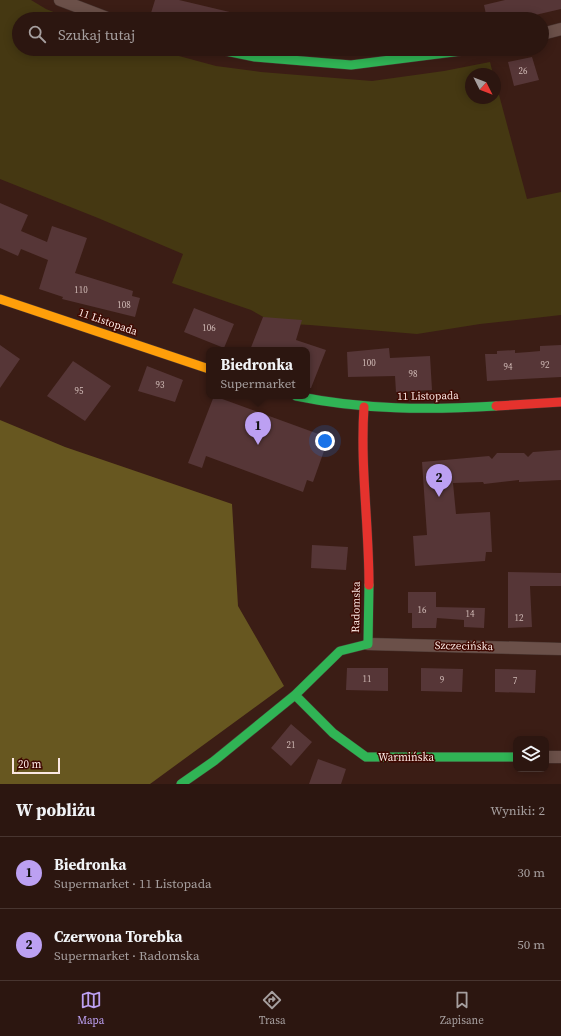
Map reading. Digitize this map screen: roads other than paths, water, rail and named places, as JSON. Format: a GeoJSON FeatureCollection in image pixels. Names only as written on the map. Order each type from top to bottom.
{"type":"FeatureCollection","features":[{"type":"Feature","properties":{"kind":"street"},"geometry":{"type":"LineString","coordinates":[[60,0],[92,12]]}},
{"type":"Feature","properties":{"kind":"street"},"geometry":{"type":"LineString","coordinates":[[549,32],[561,29]]}},
{"type":"Feature","properties":{"kind":"street"},"geometry":{"type":"LineString","coordinates":[[250,56],[351,65],[422,56]]}},
{"type":"Feature","properties":{"kind":"street","name":"11 Listopada"},"geometry":{"type":"LineString","coordinates":[[0,299],[206,368]]}},
{"type":"Feature","properties":{"kind":"street","name":"11 Listopada"},"geometry":{"type":"LineString","coordinates":[[310,398],[364,407],[432,409],[561,402]]}},
{"type":"Feature","properties":{"kind":"street","name":"Radomska"},"geometry":{"type":"LineString","coordinates":[[181,784],[214,761],[295,695],[340,651],[368,644],[369,552],[362,436],[364,407]]}},
{"type":"Feature","properties":{"kind":"street","name":"Szczecińska"},"geometry":{"type":"LineString","coordinates":[[368,644],[561,649]]}},
{"type":"Feature","properties":{"kind":"street","name":"Warmińska"},"geometry":{"type":"LineString","coordinates":[[295,695],[333,733],[366,756],[513,757]]}},
{"type":"Feature","properties":{"kind":"street"},"geometry":{"type":"LineString","coordinates":[[549,757],[561,757]]}},
{"type":"Feature","properties":{"kind":"place","name":"Biedronka"},"geometry":{"type":"Point","coordinates":[258,445]}},
{"type":"Feature","properties":{"kind":"place","name":"Czerwona Torebka"},"geometry":{"type":"Point","coordinates":[439,497]}}]}
